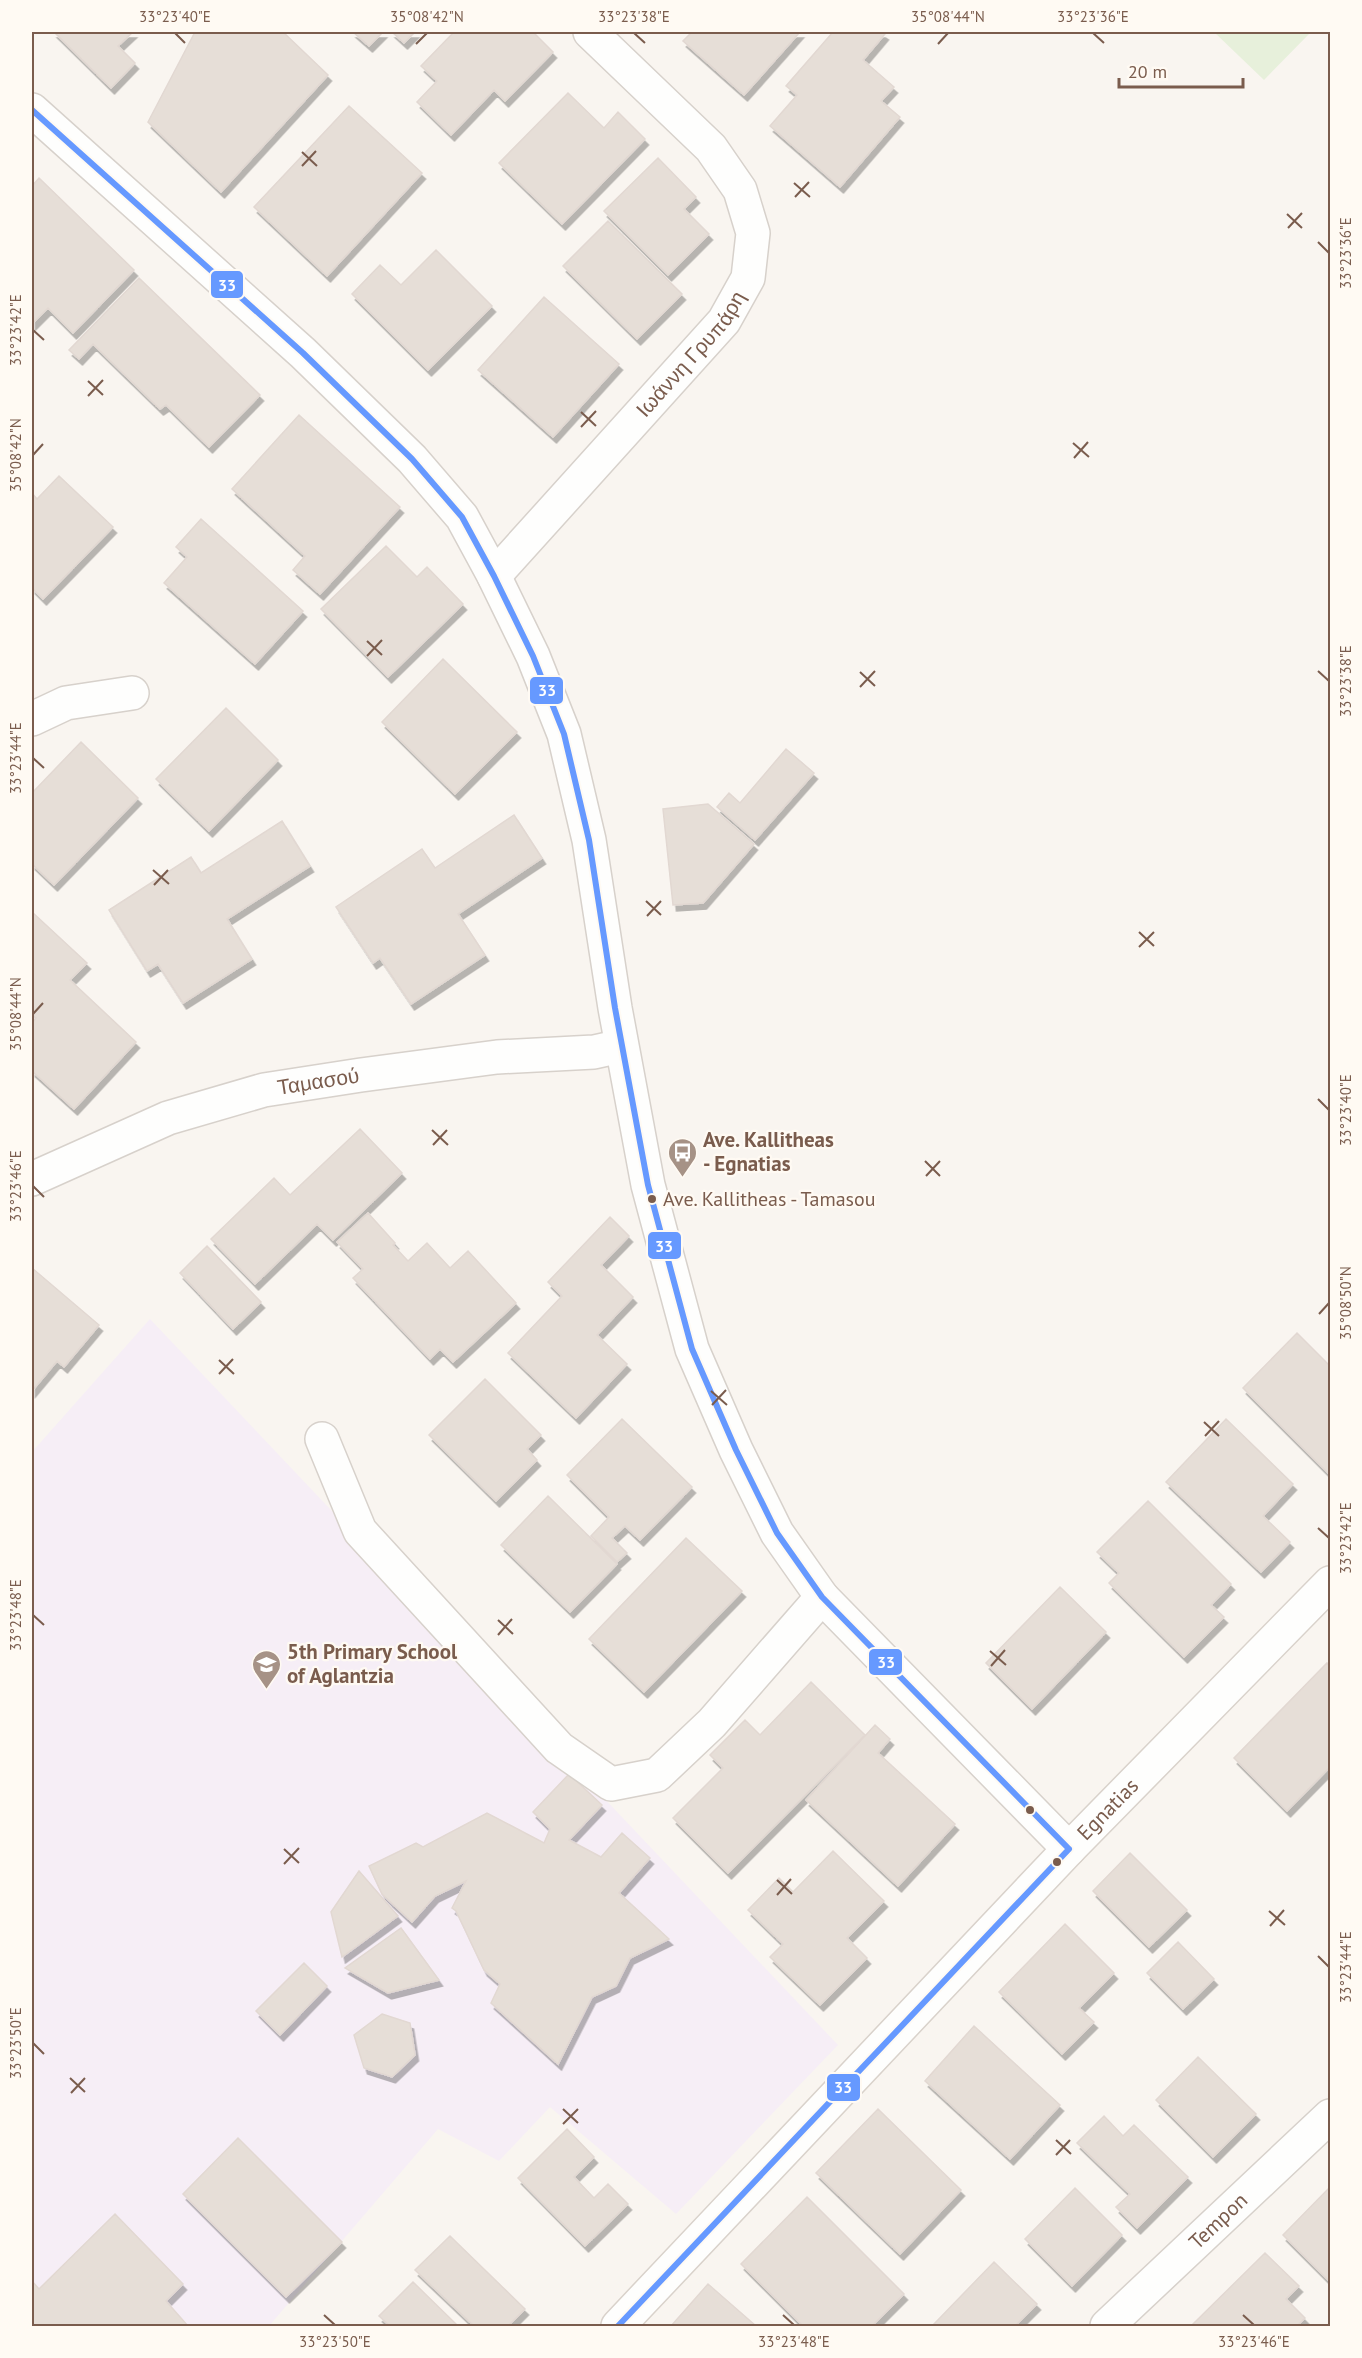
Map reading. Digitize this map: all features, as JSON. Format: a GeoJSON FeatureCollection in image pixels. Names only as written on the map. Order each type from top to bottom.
{"type":"FeatureCollection","features":[{"type":"Feature","properties":{"kind":"street","name":"Ιωάννη Γρυπάρη"},"geometry":{"type":"LineString","coordinates":[[494,576],[724,321],[748,278],[753,233],[740,190],[711,148],[590,32]]}},
{"type":"Feature","properties":{"kind":"street"},"geometry":{"type":"LineString","coordinates":[[32,111],[303,353],[412,459],[462,517],[533,656],[564,734],[589,840],[621,1046],[648,1185],[692,1349],[736,1450],[777,1533],[822,1597],[1069,1849]]}},
{"type":"Feature","properties":{"kind":"street"},"geometry":{"type":"LineString","coordinates":[[32,718],[66,703],[132,693]]}},
{"type":"Feature","properties":{"kind":"street","name":"Ταμασού"},"geometry":{"type":"LineString","coordinates":[[32,1177],[168,1118],[264,1090],[497,1057],[594,1052],[621,1046]]}},
{"type":"Feature","properties":{"kind":"street"},"geometry":{"type":"LineString","coordinates":[[322,1439],[360,1531],[559,1748],[611,1784],[657,1775],[712,1723],[822,1597]]}},
{"type":"Feature","properties":{"kind":"street","name":"Egnatias"},"geometry":{"type":"LineString","coordinates":[[618,2326],[1069,1849],[1329,1588]]}},
{"type":"Feature","properties":{"kind":"street","name":"Tempon"},"geometry":{"type":"LineString","coordinates":[[1107,2326],[1330,2116]]}},
{"type":"Feature","properties":{"kind":"shaded area","name":"5th Primary School of Aglantzia"},"geometry":{"type":"Polygon","coordinates":[[[150,1319],[838,2045],[676,2214],[550,2107],[499,2161],[438,2129],[269,2326],[32,2326],[32,1452],[150,1319]]]}},
{"type":"Feature","properties":{"kind":"green space"},"geometry":{"type":"Polygon","coordinates":[[[1214,32],[1311,32],[1264,80],[1214,32]]]}},
{"type":"Feature","properties":{"kind":"building"},"geometry":{"type":"Polygon","coordinates":[[[54,32],[133,32],[118,46],[135,63],[111,88],[54,32]]]}},
{"type":"Feature","properties":{"kind":"building"},"geometry":{"type":"Polygon","coordinates":[[[195,32],[283,32],[328,75],[221,192],[148,122],[195,32]]]}},
{"type":"Feature","properties":{"kind":"building"},"geometry":{"type":"Polygon","coordinates":[[[353,32],[383,32],[369,46],[353,32]]]}},
{"type":"Feature","properties":{"kind":"building"},"geometry":{"type":"Polygon","coordinates":[[[392,32],[415,32],[404,43],[392,32]]]}},
{"type":"Feature","properties":{"kind":"building"},"geometry":{"type":"Polygon","coordinates":[[[454,32],[533,32],[553,52],[505,101],[494,90],[451,135],[417,102],[437,81],[421,66],[454,32]]]}},
{"type":"Feature","properties":{"kind":"building"},"geometry":{"type":"Polygon","coordinates":[[[692,32],[800,32],[744,95],[683,41],[692,32]]]}},
{"type":"Feature","properties":{"kind":"building"},"geometry":{"type":"Polygon","coordinates":[[[833,32],[882,32],[885,34],[863,60],[894,87],[881,101],[900,117],[840,187],[770,126],[797,95],[786,86],[833,32]]]}},
{"type":"Feature","properties":{"kind":"building"},"geometry":{"type":"Polygon","coordinates":[[[568,93],[604,128],[618,112],[645,139],[562,224],[499,163],[568,93]]]}},
{"type":"Feature","properties":{"kind":"building"},"geometry":{"type":"Polygon","coordinates":[[[349,106],[422,173],[327,276],[254,207],[349,106]]]}},
{"type":"Feature","properties":{"kind":"building"},"geometry":{"type":"Polygon","coordinates":[[[658,158],[696,197],[684,209],[709,234],[668,275],[604,211],[658,158]]]}},
{"type":"Feature","properties":{"kind":"building"},"geometry":{"type":"Polygon","coordinates":[[[39,178],[134,270],[73,333],[48,308],[32,324],[32,186],[39,178]]]}},
{"type":"Feature","properties":{"kind":"building"},"geometry":{"type":"Polygon","coordinates":[[[608,221],[682,294],[637,339],[563,266],[608,221]]]}},
{"type":"Feature","properties":{"kind":"building"},"geometry":{"type":"Polygon","coordinates":[[[436,250],[492,306],[428,370],[352,294],[380,265],[401,285],[436,250]]]}},
{"type":"Feature","properties":{"kind":"building"},"geometry":{"type":"Polygon","coordinates":[[[139,278],[260,395],[209,447],[166,405],[160,409],[93,344],[79,359],[69,350],[139,278]]]}},
{"type":"Feature","properties":{"kind":"building"},"geometry":{"type":"Polygon","coordinates":[[[544,297],[619,364],[553,437],[478,370],[544,297]]]}},
{"type":"Feature","properties":{"kind":"building"},"geometry":{"type":"Polygon","coordinates":[[[299,415],[400,507],[320,594],[293,570],[305,556],[232,489],[299,415]]]}},
{"type":"Feature","properties":{"kind":"building"},"geometry":{"type":"Polygon","coordinates":[[[59,476],[113,527],[43,599],[32,588],[32,493],[37,499],[59,476]]]}},
{"type":"Feature","properties":{"kind":"building"},"geometry":{"type":"Polygon","coordinates":[[[201,519],[303,611],[255,664],[164,583],[187,557],[176,547],[201,519]]]}},
{"type":"Feature","properties":{"kind":"building"},"geometry":{"type":"Polygon","coordinates":[[[386,546],[417,577],[427,567],[463,604],[388,677],[321,609],[386,546]]]}},
{"type":"Feature","properties":{"kind":"building"},"geometry":{"type":"Polygon","coordinates":[[[443,659],[517,732],[455,794],[382,722],[443,659]]]}},
{"type":"Feature","properties":{"kind":"building"},"geometry":{"type":"Polygon","coordinates":[[[226,708],[278,760],[209,831],[156,779],[226,708]]]}},
{"type":"Feature","properties":{"kind":"building"},"geometry":{"type":"Polygon","coordinates":[[[81,742],[138,798],[54,885],[32,864],[32,793],[81,742]]]}},
{"type":"Feature","properties":{"kind":"building"},"geometry":{"type":"Polygon","coordinates":[[[786,749],[814,773],[755,840],[717,807],[729,793],[740,803],[786,749]]]}},
{"type":"Feature","properties":{"kind":"building"},"geometry":{"type":"Polygon","coordinates":[[[708,804],[754,844],[703,903],[673,905],[663,809],[708,804]]]}},
{"type":"Feature","properties":{"kind":"building"},"geometry":{"type":"Polygon","coordinates":[[[514,815],[542,858],[458,914],[485,955],[411,1004],[380,958],[373,963],[336,907],[422,849],[435,868],[514,815]]]}},
{"type":"Feature","properties":{"kind":"building"},"geometry":{"type":"Polygon","coordinates":[[[282,821],[310,866],[227,919],[252,959],[183,1003],[158,964],[147,971],[109,910],[191,857],[201,873],[282,821]]]}},
{"type":"Feature","properties":{"kind":"building"},"geometry":{"type":"Polygon","coordinates":[[[32,912],[87,963],[70,980],[136,1042],[74,1109],[32,1071],[32,1023],[36,1018],[32,1015],[32,912]]]}},
{"type":"Feature","properties":{"kind":"building"},"geometry":{"type":"Polygon","coordinates":[[[360,1129],[402,1173],[333,1240],[317,1224],[255,1284],[211,1239],[274,1178],[290,1195],[360,1129]]]}},
{"type":"Feature","properties":{"kind":"building"},"geometry":{"type":"Polygon","coordinates":[[[368,1213],[408,1261],[427,1243],[450,1268],[468,1251],[516,1303],[453,1362],[440,1349],[430,1359],[353,1278],[363,1269],[337,1242],[368,1213]]]}},
{"type":"Feature","properties":{"kind":"building"},"geometry":{"type":"Polygon","coordinates":[[[610,1217],[629,1236],[601,1265],[633,1297],[597,1335],[627,1364],[576,1418],[508,1353],[562,1296],[548,1282],[610,1217]]]}},
{"type":"Feature","properties":{"kind":"building"},"geometry":{"type":"Polygon","coordinates":[[[207,1246],[261,1302],[233,1329],[180,1273],[207,1246]]]}},
{"type":"Feature","properties":{"kind":"building"},"geometry":{"type":"Polygon","coordinates":[[[32,1268],[99,1325],[64,1367],[57,1361],[32,1391],[32,1268]]]}},
{"type":"Feature","properties":{"kind":"building"},"geometry":{"type":"Polygon","coordinates":[[[1297,1333],[1330,1366],[1330,1475],[1243,1388],[1297,1333]]]}},
{"type":"Feature","properties":{"kind":"building"},"geometry":{"type":"Polygon","coordinates":[[[485,1379],[541,1435],[527,1449],[537,1460],[496,1501],[429,1435],[485,1379]]]}},
{"type":"Feature","properties":{"kind":"building"},"geometry":{"type":"Polygon","coordinates":[[[622,1419],[692,1487],[640,1540],[625,1526],[612,1538],[627,1553],[617,1562],[591,1536],[609,1517],[567,1475],[622,1419]]]}},
{"type":"Feature","properties":{"kind":"building"},"geometry":{"type":"Polygon","coordinates":[[[1226,1419],[1293,1484],[1263,1516],[1290,1542],[1261,1572],[1166,1482],[1226,1419]]]}},
{"type":"Feature","properties":{"kind":"building"},"geometry":{"type":"Polygon","coordinates":[[[548,1496],[617,1564],[570,1612],[501,1545],[548,1496]]]}},
{"type":"Feature","properties":{"kind":"building"},"geometry":{"type":"Polygon","coordinates":[[[1148,1501],[1231,1584],[1211,1605],[1224,1617],[1184,1657],[1109,1583],[1119,1573],[1097,1552],[1148,1501]]]}},
{"type":"Feature","properties":{"kind":"building"},"geometry":{"type":"Polygon","coordinates":[[[686,1538],[742,1591],[644,1692],[589,1639],[686,1538]]]}},
{"type":"Feature","properties":{"kind":"building"},"geometry":{"type":"Polygon","coordinates":[[[1060,1587],[1106,1632],[1032,1709],[986,1663],[1060,1587]]]}},
{"type":"Feature","properties":{"kind":"building"},"geometry":{"type":"Polygon","coordinates":[[[1327,1663],[1330,1667],[1330,1767],[1287,1811],[1234,1758],[1327,1663]]]}},
{"type":"Feature","properties":{"kind":"building"},"geometry":{"type":"Polygon","coordinates":[[[811,1682],[865,1735],[728,1873],[673,1818],[723,1768],[710,1755],[745,1720],[760,1735],[811,1682]]]}},
{"type":"Feature","properties":{"kind":"building"},"geometry":{"type":"Polygon","coordinates":[[[875,1725],[890,1739],[878,1753],[955,1824],[898,1886],[806,1800],[875,1725]]]}},
{"type":"Feature","properties":{"kind":"building"},"geometry":{"type":"Polygon","coordinates":[[[569,1774],[602,1805],[569,1840],[601,1857],[622,1833],[650,1858],[619,1893],[669,1939],[630,1958],[616,1986],[592,1997],[558,2064],[491,2003],[500,1984],[484,1970],[456,1911],[452,1908],[466,1881],[435,1896],[412,1922],[382,1894],[369,1866],[416,1843],[423,1847],[487,1813],[544,1843],[550,1829],[533,1812],[569,1774]]]}},
{"type":"Feature","properties":{"kind":"building"},"geometry":{"type":"Polygon","coordinates":[[[833,1851],[884,1901],[847,1938],[867,1958],[820,2005],[770,1957],[783,1944],[748,1910],[779,1878],[793,1892],[833,1851]]]}},
{"type":"Feature","properties":{"kind":"building"},"geometry":{"type":"Polygon","coordinates":[[[1130,1853],[1187,1910],[1149,1947],[1093,1891],[1130,1853]]]}},
{"type":"Feature","properties":{"kind":"building"},"geometry":{"type":"Polygon","coordinates":[[[359,1871],[398,1916],[342,1957],[331,1912],[359,1871]]]}},
{"type":"Feature","properties":{"kind":"building"},"geometry":{"type":"Polygon","coordinates":[[[1065,1924],[1114,1973],[1079,2008],[1094,2022],[1062,2054],[999,1992],[1065,1924]]]}},
{"type":"Feature","properties":{"kind":"building"},"geometry":{"type":"Polygon","coordinates":[[[401,1928],[439,1980],[388,1993],[345,1968],[401,1928]]]}},
{"type":"Feature","properties":{"kind":"building"},"geometry":{"type":"Polygon","coordinates":[[[1178,1942],[1214,1979],[1183,2009],[1147,1973],[1178,1942]]]}},
{"type":"Feature","properties":{"kind":"building"},"geometry":{"type":"Polygon","coordinates":[[[304,1963],[327,1986],[280,2035],[256,2011],[304,1963]]]}},
{"type":"Feature","properties":{"kind":"building"},"geometry":{"type":"Polygon","coordinates":[[[382,2014],[410,2023],[415,2055],[392,2077],[364,2068],[354,2035],[382,2014]]]}},
{"type":"Feature","properties":{"kind":"building"},"geometry":{"type":"Polygon","coordinates":[[[974,2026],[1060,2105],[1010,2159],[925,2081],[974,2026]]]}},
{"type":"Feature","properties":{"kind":"building"},"geometry":{"type":"Polygon","coordinates":[[[1198,2057],[1256,2114],[1213,2157],[1156,2100],[1198,2057]]]}},
{"type":"Feature","properties":{"kind":"building"},"geometry":{"type":"Polygon","coordinates":[[[878,2109],[961,2190],[900,2254],[816,2173],[878,2109]]]}},
{"type":"Feature","properties":{"kind":"building"},"geometry":{"type":"Polygon","coordinates":[[[1104,2116],[1123,2136],[1134,2125],[1188,2177],[1137,2228],[1116,2207],[1130,2194],[1077,2143],[1104,2116]]]}},
{"type":"Feature","properties":{"kind":"building"},"geometry":{"type":"Polygon","coordinates":[[[567,2129],[594,2157],[574,2177],[594,2198],[608,2184],[628,2204],[585,2246],[518,2178],[567,2129]]]}},
{"type":"Feature","properties":{"kind":"building"},"geometry":{"type":"Polygon","coordinates":[[[238,2138],[342,2242],[286,2297],[183,2194],[238,2138]]]}},
{"type":"Feature","properties":{"kind":"building"},"geometry":{"type":"Polygon","coordinates":[[[1330,2187],[1330,2282],[1283,2235],[1330,2187]]]}},
{"type":"Feature","properties":{"kind":"building"},"geometry":{"type":"Polygon","coordinates":[[[1075,2188],[1122,2235],[1072,2286],[1025,2239],[1075,2188]]]}},
{"type":"Feature","properties":{"kind":"building"},"geometry":{"type":"Polygon","coordinates":[[[807,2197],[904,2294],[872,2326],[803,2326],[741,2264],[807,2197]]]}},
{"type":"Feature","properties":{"kind":"building"},"geometry":{"type":"Polygon","coordinates":[[[115,2214],[183,2284],[166,2301],[188,2326],[32,2326],[32,2281],[39,2289],[115,2214]]]}},
{"type":"Feature","properties":{"kind":"building"},"geometry":{"type":"Polygon","coordinates":[[[450,2236],[525,2309],[508,2326],[474,2326],[415,2270],[450,2236]]]}},
{"type":"Feature","properties":{"kind":"building"},"geometry":{"type":"Polygon","coordinates":[[[1265,2253],[1299,2286],[1286,2299],[1305,2318],[1297,2326],[1191,2326],[1265,2253]]]}},
{"type":"Feature","properties":{"kind":"building"},"geometry":{"type":"Polygon","coordinates":[[[994,2262],[1037,2304],[1015,2326],[933,2325],[994,2262]]]}},
{"type":"Feature","properties":{"kind":"building"},"geometry":{"type":"Polygon","coordinates":[[[413,2282],[458,2326],[390,2326],[379,2316],[413,2282]]]}},
{"type":"Feature","properties":{"kind":"building"},"geometry":{"type":"Polygon","coordinates":[[[708,2284],[756,2326],[671,2326],[708,2284]]]}},
{"type":"Feature","properties":{"kind":"transit line","name":"33"},"geometry":{"type":"LineString","coordinates":[[32,110],[303,353],[412,459],[462,517],[533,656],[564,734],[589,840],[615,1008],[648,1185],[692,1349],[736,1450],[777,1533],[822,1597],[1069,1849]]}},
{"type":"Feature","properties":{"kind":"transit line","name":"33"},"geometry":{"type":"LineString","coordinates":[[618,2326],[1069,1849]]}},
{"type":"Feature","properties":{"kind":"place","name":"Ave. Kallitheas - Egnatias"},"geometry":{"type":"Point","coordinates":[682,1178]}},
{"type":"Feature","properties":{"kind":"place","name":"Ave. Kallitheas - Tamasou"},"geometry":{"type":"Point","coordinates":[652,1199]}},
{"type":"Feature","properties":{"kind":"place","name":"5th Primary School of Aglantzia"},"geometry":{"type":"Point","coordinates":[266,1690]}}]}
